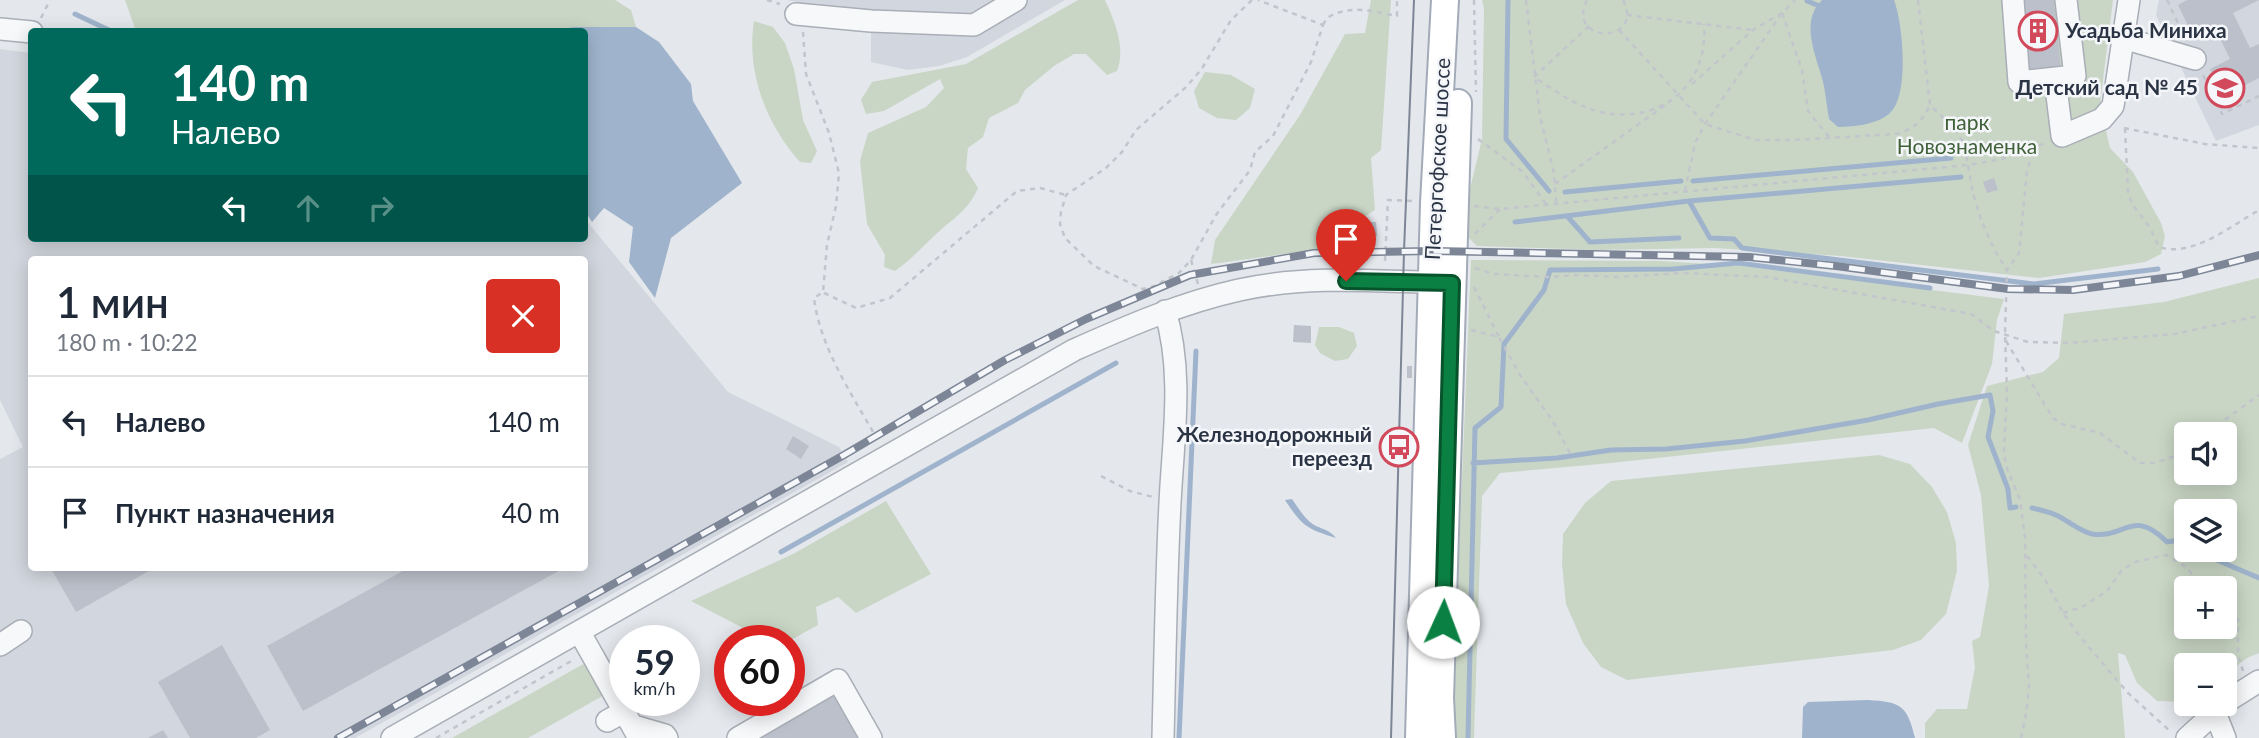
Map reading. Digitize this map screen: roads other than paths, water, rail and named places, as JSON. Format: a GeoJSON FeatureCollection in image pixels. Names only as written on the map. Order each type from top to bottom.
{"type":"FeatureCollection","features":[{"type":"Feature","properties":{"kind":"main road","name":"Петергофское шоссе"},"geometry":{"type":"LineString","coordinates":[[1419,738],[1452,277],[1445,0]]}},
{"type":"Feature","properties":{"kind":"main road","name":"Петергофское шоссе"},"geometry":{"type":"LineString","coordinates":[[1441,738],[1461,0]]}},
{"type":"Feature","properties":{"kind":"street"},"geometry":{"type":"LineString","coordinates":[[796,14],[871,21],[974,24],[1016,0]]}},
{"type":"Feature","properties":{"kind":"street"},"geometry":{"type":"LineString","coordinates":[[2012,0],[2020,82],[2075,76],[2066,0]]}},
{"type":"Feature","properties":{"kind":"street"},"geometry":{"type":"LineString","coordinates":[[2055,79],[2062,136],[2107,112],[2129,0]]}},
{"type":"Feature","properties":{"kind":"street"},"geometry":{"type":"LineString","coordinates":[[0,29],[28,32]]}},
{"type":"Feature","properties":{"kind":"street"},"geometry":{"type":"LineString","coordinates":[[2123,37],[2195,59]]}},
{"type":"Feature","properties":{"kind":"street"},"geometry":{"type":"LineString","coordinates":[[392,738],[586,641],[887,458],[1074,350],[1165,311],[1203,299],[1275,284],[1452,277]]}},
{"type":"Feature","properties":{"kind":"street"},"geometry":{"type":"LineString","coordinates":[[1163,738],[1170,501],[1177,418],[1171,331],[1165,311]]}},
{"type":"Feature","properties":{"kind":"street"},"geometry":{"type":"LineString","coordinates":[[0,645],[21,631]]}},
{"type":"Feature","properties":{"kind":"street"},"geometry":{"type":"LineString","coordinates":[[586,641],[626,724],[665,735],[667,738]]}},
{"type":"Feature","properties":{"kind":"street"},"geometry":{"type":"LineString","coordinates":[[738,738],[838,680],[871,738]]}},
{"type":"Feature","properties":{"kind":"street"},"geometry":{"type":"LineString","coordinates":[[2237,695],[2254,684]]}},
{"type":"Feature","properties":{"kind":"street"},"geometry":{"type":"LineString","coordinates":[[2187,738],[2210,716]]}},
{"type":"Feature","properties":{"kind":"street"},"geometry":{"type":"LineString","coordinates":[[2222,716],[2225,738]]}},
{"type":"Feature","properties":{"kind":"water"},"geometry":{"type":"Polygon","coordinates":[[[1822,0],[1894,0],[1902,39],[1903,70],[1894,108],[1883,118],[1869,124],[1845,127],[1838,127],[1829,119],[1811,30],[1811,19],[1822,0]]]}},
{"type":"Feature","properties":{"kind":"water"},"geometry":{"type":"Polygon","coordinates":[[[636,27],[659,42],[691,84],[693,101],[742,183],[671,238],[655,298],[629,262],[633,227],[604,208],[592,222],[588,216],[588,28],[568,28],[636,27]]]}},
{"type":"Feature","properties":{"kind":"water"},"geometry":{"type":"Polygon","coordinates":[[[1292,499],[1309,521],[1336,538],[1318,532],[1301,521],[1285,500],[1292,499]]]}},
{"type":"Feature","properties":{"kind":"water"},"geometry":{"type":"Polygon","coordinates":[[[1808,702],[1888,702],[1901,707],[1909,718],[1915,738],[1802,738],[1803,707],[1808,702]]]}},
{"type":"Feature","properties":{"kind":"waterway"},"geometry":{"type":"LineString","coordinates":[[1508,0],[1506,139],[1549,191]]}},
{"type":"Feature","properties":{"kind":"waterway"},"geometry":{"type":"LineString","coordinates":[[1807,1],[1817,5]]}},
{"type":"Feature","properties":{"kind":"waterway"},"geometry":{"type":"LineString","coordinates":[[75,14],[105,28]]}},
{"type":"Feature","properties":{"kind":"waterway"},"geometry":{"type":"LineString","coordinates":[[1693,181],[1951,158]]}},
{"type":"Feature","properties":{"kind":"waterway"},"geometry":{"type":"LineString","coordinates":[[1515,222],[1689,201],[1961,177]]}},
{"type":"Feature","properties":{"kind":"waterway"},"geometry":{"type":"LineString","coordinates":[[1565,192],[1681,181]]}},
{"type":"Feature","properties":{"kind":"waterway"},"geometry":{"type":"LineString","coordinates":[[1689,201],[1710,238],[1734,239],[1742,248],[2034,284],[2158,269]]}},
{"type":"Feature","properties":{"kind":"waterway"},"geometry":{"type":"LineString","coordinates":[[1568,217],[1590,242],[1679,238]]}},
{"type":"Feature","properties":{"kind":"waterway"},"geometry":{"type":"LineString","coordinates":[[1468,738],[1475,428],[1501,407],[1504,344],[1544,290],[1550,270],[1673,269],[1738,263],[1930,288]]}},
{"type":"Feature","properties":{"kind":"waterway"},"geometry":{"type":"LineString","coordinates":[[1179,738],[1196,351]]}},
{"type":"Feature","properties":{"kind":"waterway"},"geometry":{"type":"LineString","coordinates":[[781,552],[1116,363]]}},
{"type":"Feature","properties":{"kind":"waterway"},"geometry":{"type":"LineString","coordinates":[[1473,463],[1745,441],[1990,395],[1993,411],[1988,437],[2008,489],[2010,508],[2016,507]]}},
{"type":"Feature","properties":{"kind":"waterway"},"geometry":{"type":"LineString","coordinates":[[2032,508],[2055,515],[2092,534],[2104,534],[2137,525],[2145,527],[2167,542],[2179,540],[2184,554],[2198,552],[2259,578]]}},
{"type":"Feature","properties":{"kind":"tram line"},"geometry":{"type":"LineString","coordinates":[[1391,738],[1404,251],[1414,0]]}},
{"type":"Feature","properties":{"kind":"railway"},"geometry":{"type":"LineString","coordinates":[[338,738],[844,455],[1005,360],[1086,319],[1190,275],[1314,253],[1433,251],[1749,257],[2008,289],[2073,290],[2179,276],[2259,255]]}},
{"type":"Feature","properties":{"kind":"place","name":"Усадьба Миниха"},"geometry":{"type":"Point","coordinates":[2038,31]}},
{"type":"Feature","properties":{"kind":"place","name":"Детский сад № 45"},"geometry":{"type":"Point","coordinates":[2225,88]}},
{"type":"Feature","properties":{"kind":"place","name":"Железнодорожный переезд"},"geometry":{"type":"Point","coordinates":[1399,447]}},
{"type":"Feature","properties":{"kind":"park label","name":"парк Новознаменка"},"geometry":{"type":"Point","coordinates":[1967,135]}}]}
